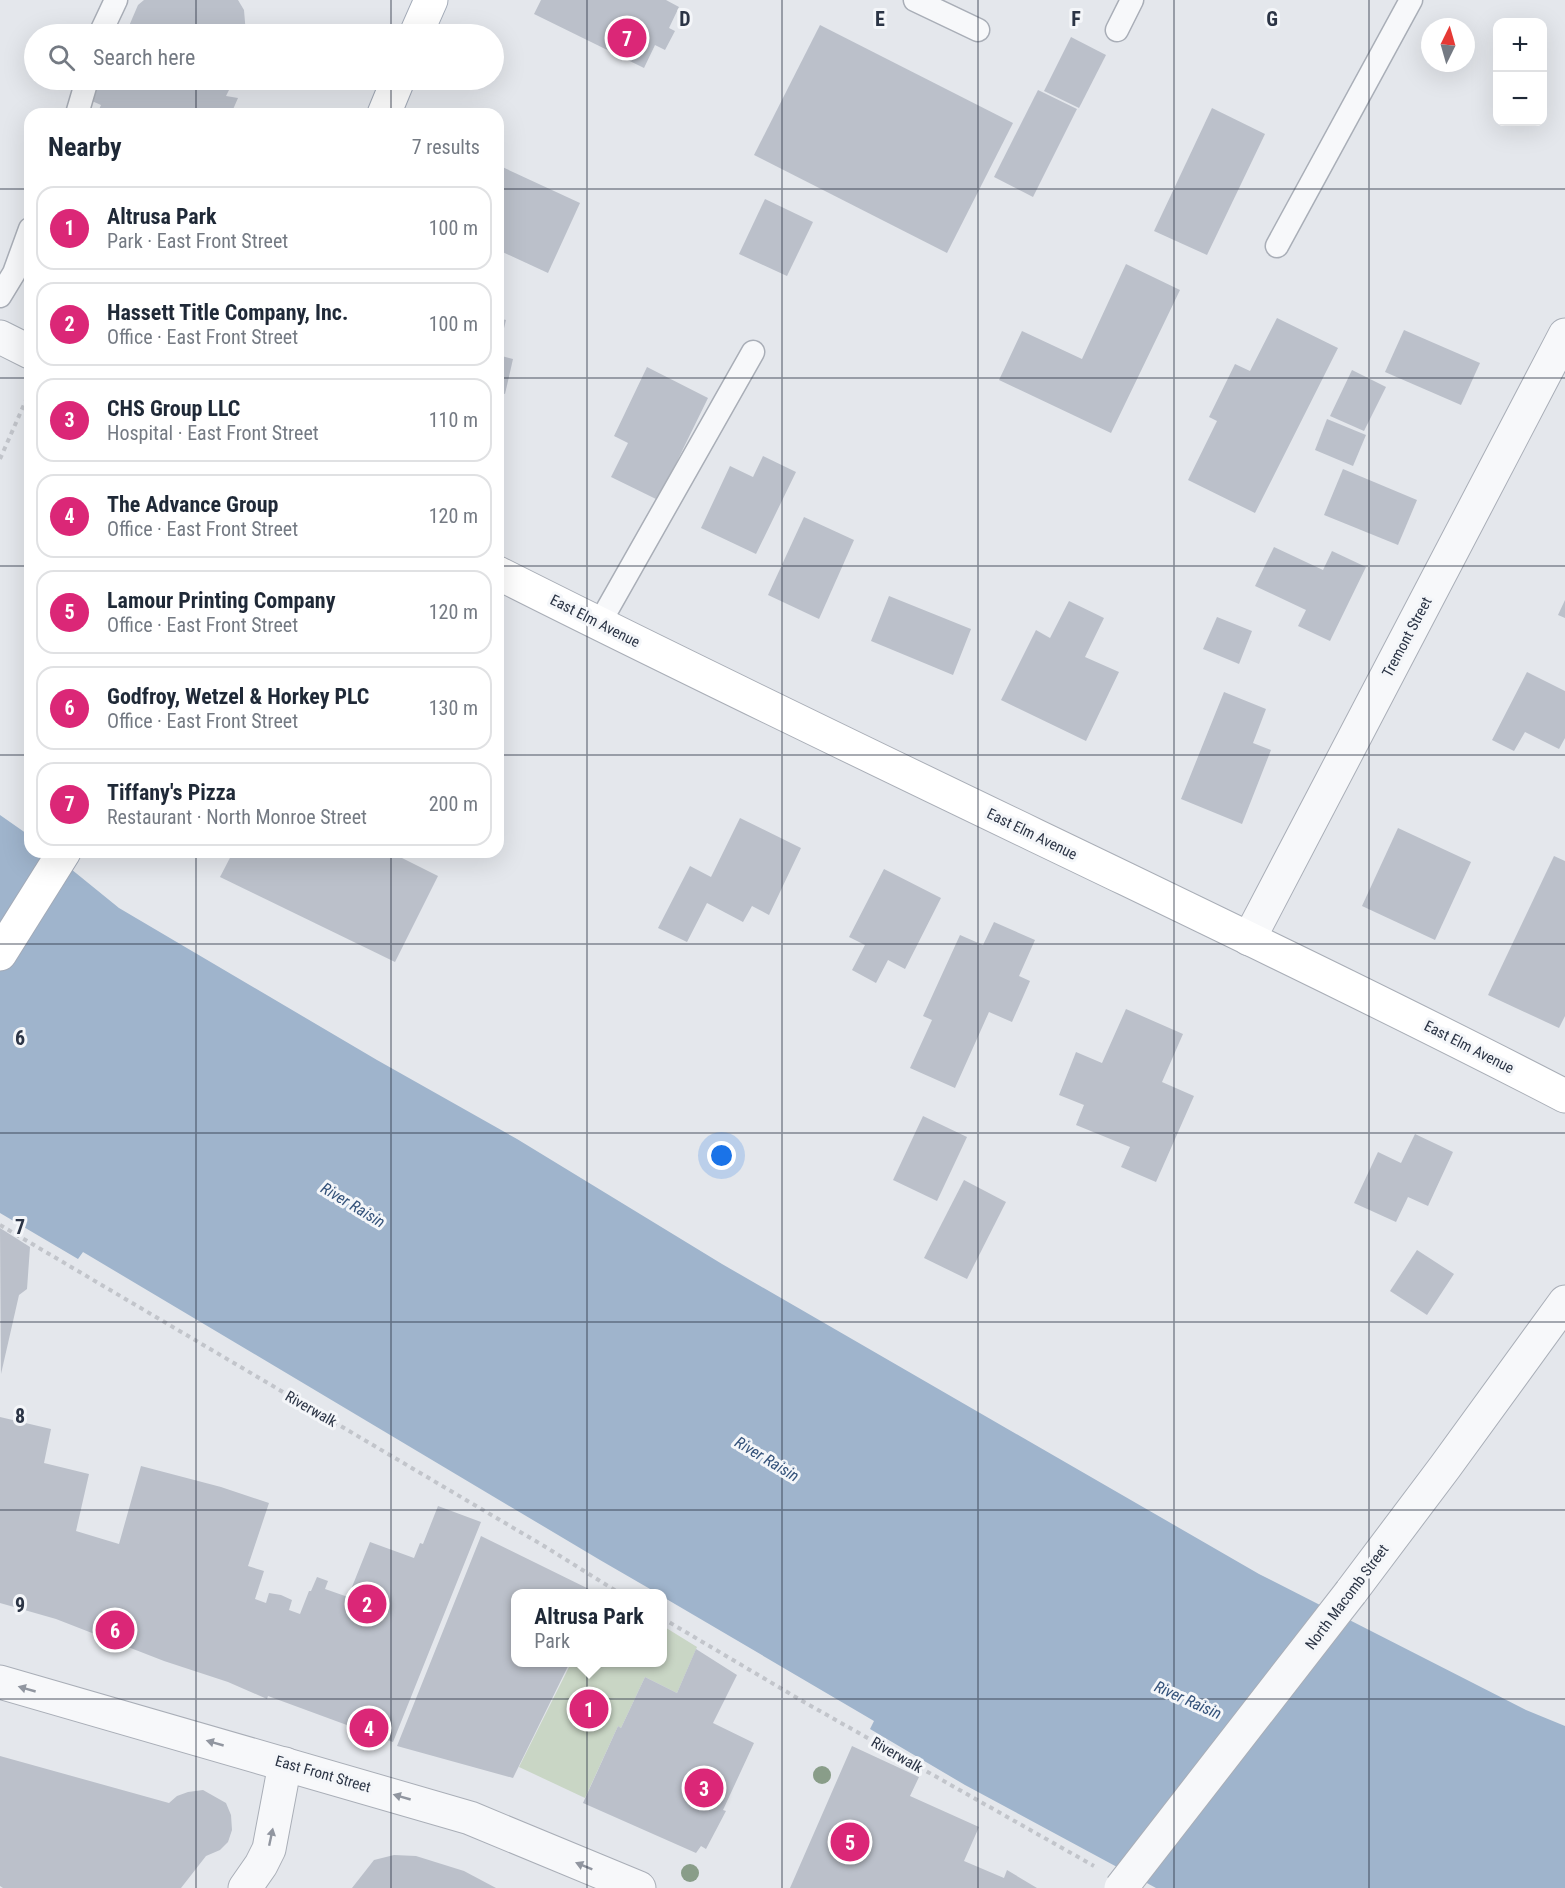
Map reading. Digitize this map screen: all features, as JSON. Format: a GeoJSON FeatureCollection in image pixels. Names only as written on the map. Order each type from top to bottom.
{"type":"FeatureCollection","features":[{"type":"Feature","properties":{"kind":"main road"},"geometry":{"type":"LineString","coordinates":[[420,24],[431,0]]}},
{"type":"Feature","properties":{"kind":"main road"},"geometry":{"type":"LineString","coordinates":[[386,108],[394,90]]}},
{"type":"Feature","properties":{"kind":"main road","name":"East Elm Avenue"},"geometry":{"type":"LineString","coordinates":[[504,576],[1476,1050],[1565,1096]]}},
{"type":"Feature","properties":{"kind":"main road"},"geometry":{"type":"LineString","coordinates":[[0,954],[60,858]]}},
{"type":"Feature","properties":{"kind":"street","name":"Tremont Street"},"geometry":{"type":"LineString","coordinates":[[1249,939],[1565,335]]}},
{"type":"Feature","properties":{"kind":"street"},"geometry":{"type":"LineString","coordinates":[[0,337],[24,349]]}},
{"type":"Feature","properties":{"kind":"street","name":"North Macomb Street"},"geometry":{"type":"LineString","coordinates":[[1112,1880],[1351,1592],[1565,1302]]}},
{"type":"Feature","properties":{"kind":"street","name":"East Front Street"},"geometry":{"type":"LineString","coordinates":[[0,1682],[470,1818],[639,1888]]}},
{"type":"Feature","properties":{"kind":"street"},"geometry":{"type":"LineString","coordinates":[[245,1888],[261,1865],[268,1849],[285,1764]]}},
{"type":"Feature","properties":{"kind":"lane"},"geometry":{"type":"LineString","coordinates":[[104,24],[116,0]]}},
{"type":"Feature","properties":{"kind":"lane"},"geometry":{"type":"LineString","coordinates":[[915,0],[978,30]]}},
{"type":"Feature","properties":{"kind":"lane"},"geometry":{"type":"LineString","coordinates":[[1117,30],[1132,0]]}},
{"type":"Feature","properties":{"kind":"lane"},"geometry":{"type":"LineString","coordinates":[[1277,246],[1411,0]]}},
{"type":"Feature","properties":{"kind":"lane"},"geometry":{"type":"LineString","coordinates":[[79,108],[84,90]]}},
{"type":"Feature","properties":{"kind":"lane"},"geometry":{"type":"LineString","coordinates":[[0,296],[14,273],[24,246]]}},
{"type":"Feature","properties":{"kind":"lane"},"geometry":{"type":"LineString","coordinates":[[599,624],[753,352]]}},
{"type":"Feature","properties":{"kind":"path"},"geometry":{"type":"LineString","coordinates":[[0,459],[24,405]]}},
{"type":"Feature","properties":{"kind":"path","name":"Riverwalk"},"geometry":{"type":"LineString","coordinates":[[0,1225],[614,1589]]}},
{"type":"Feature","properties":{"kind":"path","name":"Riverwalk"},"geometry":{"type":"LineString","coordinates":[[667,1620],[1112,1880]]}},
{"type":"Feature","properties":{"kind":"green space"},"geometry":{"type":"Polygon","coordinates":[[[667,1628],[697,1647],[677,1693],[645,1677],[621,1728],[618,1726],[585,1798],[519,1767],[569,1667],[667,1667],[667,1628]]]}},
{"type":"Feature","properties":{"kind":"water","name":"River Raisin"},"geometry":{"type":"Polygon","coordinates":[[[0,815],[24,832],[24,858],[57,858],[119,908],[377,1060],[517,1139],[722,1264],[1259,1574],[1526,1710],[1565,1726],[1565,1888],[1156,1888],[965,1785],[870,1729],[874,1721],[667,1599],[667,1589],[650,1589],[83,1252],[78,1259],[0,1213],[0,815]]]}},
{"type":"Feature","properties":{"kind":"building"},"geometry":{"type":"Polygon","coordinates":[[[144,0],[238,0],[244,10],[245,24],[130,24],[138,5],[144,0]]]}},
{"type":"Feature","properties":{"kind":"building"},"geometry":{"type":"Polygon","coordinates":[[[541,0],[666,0],[679,7],[669,28],[675,31],[665,50],[655,45],[644,68],[534,14],[541,0]]]}},
{"type":"Feature","properties":{"kind":"building"},"geometry":{"type":"Polygon","coordinates":[[[820,25],[1013,123],[947,253],[754,155],[820,25]]]}},
{"type":"Feature","properties":{"kind":"building"},"geometry":{"type":"Polygon","coordinates":[[[1071,37],[1106,55],[1079,108],[1044,91],[1071,37]]]}},
{"type":"Feature","properties":{"kind":"building"},"geometry":{"type":"Polygon","coordinates":[[[89,90],[229,90],[226,96],[238,98],[234,108],[100,108],[101,105],[85,98],[89,90]]]}},
{"type":"Feature","properties":{"kind":"building"},"geometry":{"type":"Polygon","coordinates":[[[1038,90],[1077,109],[1033,197],[994,177],[1038,90]]]}},
{"type":"Feature","properties":{"kind":"building"},"geometry":{"type":"Polygon","coordinates":[[[1212,108],[1265,134],[1207,255],[1154,231],[1212,108]]]}},
{"type":"Feature","properties":{"kind":"building"},"geometry":{"type":"Polygon","coordinates":[[[504,168],[580,203],[548,273],[504,253],[504,168]]]}},
{"type":"Feature","properties":{"kind":"building"},"geometry":{"type":"Polygon","coordinates":[[[765,199],[813,222],[787,276],[739,254],[765,199]]]}},
{"type":"Feature","properties":{"kind":"building"},"geometry":{"type":"Polygon","coordinates":[[[1126,264],[1180,290],[1111,433],[999,380],[1022,331],[1082,359],[1126,264]]]}},
{"type":"Feature","properties":{"kind":"building"},"geometry":{"type":"Polygon","coordinates":[[[1277,318],[1338,348],[1255,513],[1188,480],[1217,421],[1209,417],[1235,364],[1250,371],[1277,318]]]}},
{"type":"Feature","properties":{"kind":"building"},"geometry":{"type":"Polygon","coordinates":[[[1404,330],[1480,363],[1461,405],[1385,372],[1404,330]]]}},
{"type":"Feature","properties":{"kind":"building"},"geometry":{"type":"Polygon","coordinates":[[[504,357],[513,359],[504,394],[504,357]]]}},
{"type":"Feature","properties":{"kind":"building"},"geometry":{"type":"Polygon","coordinates":[[[647,367],[708,398],[658,500],[611,477],[628,443],[614,436],[647,367]]]}},
{"type":"Feature","properties":{"kind":"building"},"geometry":{"type":"Polygon","coordinates":[[[1352,370],[1386,387],[1364,431],[1330,416],[1352,370]]]}},
{"type":"Feature","properties":{"kind":"building"},"geometry":{"type":"Polygon","coordinates":[[[1327,419],[1366,435],[1353,466],[1315,450],[1327,419]]]}},
{"type":"Feature","properties":{"kind":"building"},"geometry":{"type":"Polygon","coordinates":[[[763,456],[796,472],[756,554],[701,528],[730,466],[753,477],[763,456]]]}},
{"type":"Feature","properties":{"kind":"building"},"geometry":{"type":"Polygon","coordinates":[[[1343,469],[1417,500],[1398,545],[1324,515],[1343,469]]]}},
{"type":"Feature","properties":{"kind":"building"},"geometry":{"type":"Polygon","coordinates":[[[804,517],[854,540],[819,619],[768,595],[804,517]]]}},
{"type":"Feature","properties":{"kind":"building"},"geometry":{"type":"Polygon","coordinates":[[[1274,547],[1323,570],[1332,551],[1366,567],[1330,641],[1298,626],[1306,610],[1255,586],[1274,547]]]}},
{"type":"Feature","properties":{"kind":"building"},"geometry":{"type":"Polygon","coordinates":[[[889,596],[971,629],[953,675],[871,641],[889,596]]]}},
{"type":"Feature","properties":{"kind":"building"},"geometry":{"type":"Polygon","coordinates":[[[1565,600],[1565,618],[1558,615],[1565,600]]]}},
{"type":"Feature","properties":{"kind":"building"},"geometry":{"type":"Polygon","coordinates":[[[1069,601],[1104,618],[1085,657],[1119,672],[1086,741],[1001,700],[1036,630],[1050,638],[1069,601]]]}},
{"type":"Feature","properties":{"kind":"building"},"geometry":{"type":"Polygon","coordinates":[[[1217,617],[1252,631],[1239,664],[1203,649],[1217,617]]]}},
{"type":"Feature","properties":{"kind":"building"},"geometry":{"type":"Polygon","coordinates":[[[1527,672],[1565,691],[1565,738],[1559,749],[1525,732],[1514,751],[1492,740],[1527,672]]]}},
{"type":"Feature","properties":{"kind":"building"},"geometry":{"type":"Polygon","coordinates":[[[1224,692],[1266,709],[1253,743],[1271,750],[1242,824],[1181,799],[1224,692]]]}},
{"type":"Feature","properties":{"kind":"building"},"geometry":{"type":"Polygon","coordinates":[[[740,818],[801,848],[769,915],[752,906],[743,922],[707,903],[687,942],[658,928],[690,866],[711,877],[740,818]]]}},
{"type":"Feature","properties":{"kind":"building"},"geometry":{"type":"Polygon","coordinates":[[[1398,828],[1471,862],[1435,940],[1362,906],[1398,828]]]}},
{"type":"Feature","properties":{"kind":"building"},"geometry":{"type":"Polygon","coordinates":[[[1554,856],[1565,861],[1565,1016],[1559,1028],[1488,995],[1554,856]]]}},
{"type":"Feature","properties":{"kind":"building"},"geometry":{"type":"Polygon","coordinates":[[[230,858],[402,858],[438,876],[395,962],[220,877],[230,858]]]}},
{"type":"Feature","properties":{"kind":"building"},"geometry":{"type":"Polygon","coordinates":[[[884,869],[941,898],[905,969],[888,960],[876,983],[852,970],[865,945],[849,937],[884,869]]]}},
{"type":"Feature","properties":{"kind":"building"},"geometry":{"type":"Polygon","coordinates":[[[994,922],[1035,940],[1019,976],[1030,981],[1012,1022],[989,1012],[955,1088],[910,1068],[932,1020],[923,1016],[960,935],[983,945],[994,922]]]}},
{"type":"Feature","properties":{"kind":"building"},"geometry":{"type":"Polygon","coordinates":[[[1126,1009],[1183,1034],[1162,1082],[1194,1096],[1156,1182],[1121,1167],[1130,1147],[1076,1125],[1084,1105],[1059,1095],[1076,1052],[1102,1063],[1126,1009]]]}},
{"type":"Feature","properties":{"kind":"building"},"geometry":{"type":"Polygon","coordinates":[[[923,1116],[967,1137],[937,1201],[893,1180],[923,1116]]]}},
{"type":"Feature","properties":{"kind":"building"},"geometry":{"type":"Polygon","coordinates":[[[1415,1134],[1453,1152],[1428,1206],[1408,1197],[1396,1222],[1354,1203],[1378,1152],[1401,1163],[1415,1134]]]}},
{"type":"Feature","properties":{"kind":"building"},"geometry":{"type":"Polygon","coordinates":[[[964,1180],[1006,1202],[967,1279],[924,1258],[964,1180]]]}},
{"type":"Feature","properties":{"kind":"building"},"geometry":{"type":"Polygon","coordinates":[[[0,1228],[30,1247],[27,1289],[19,1295],[1,1374],[0,1228]]]}},
{"type":"Feature","properties":{"kind":"building"},"geometry":{"type":"Polygon","coordinates":[[[1417,1250],[1454,1274],[1427,1315],[1390,1291],[1417,1250]]]}},
{"type":"Feature","properties":{"kind":"building"},"geometry":{"type":"Polygon","coordinates":[[[0,1417],[51,1429],[44,1463],[89,1474],[76,1531],[119,1544],[141,1466],[221,1487],[269,1503],[248,1566],[264,1571],[255,1599],[266,1603],[269,1593],[281,1595],[292,1600],[289,1610],[300,1614],[317,1577],[328,1581],[325,1589],[348,1597],[370,1542],[414,1558],[420,1543],[423,1544],[438,1506],[481,1522],[393,1742],[268,1696],[267,1699],[228,1682],[164,1661],[56,1619],[0,1603],[0,1417]]]}},
{"type":"Feature","properties":{"kind":"building"},"geometry":{"type":"Polygon","coordinates":[[[481,1536],[589,1589],[511,1589],[511,1667],[568,1667],[513,1778],[397,1746],[481,1536]]]}},
{"type":"Feature","properties":{"kind":"building"},"geometry":{"type":"Polygon","coordinates":[[[696,1649],[737,1675],[713,1723],[754,1743],[723,1810],[726,1811],[706,1849],[701,1846],[696,1853],[583,1803],[618,1726],[621,1728],[645,1677],[677,1693],[696,1649]]]}},
{"type":"Feature","properties":{"kind":"building"},"geometry":{"type":"Polygon","coordinates":[[[852,1746],[919,1777],[910,1796],[979,1827],[964,1861],[1004,1878],[1007,1870],[1037,1888],[790,1888],[852,1746]]]}},
{"type":"Feature","properties":{"kind":"building"},"geometry":{"type":"Polygon","coordinates":[[[0,1756],[169,1803],[177,1796],[203,1790],[226,1803],[231,1815],[232,1830],[228,1842],[220,1850],[206,1856],[181,1888],[3,1888],[0,1886],[0,1756]]]}},
{"type":"Feature","properties":{"kind":"building"},"geometry":{"type":"Polygon","coordinates":[[[394,1855],[416,1856],[464,1871],[496,1888],[352,1888],[374,1860],[394,1855]]]}},
{"type":"Feature","properties":{"kind":"place","name":"Tiffany's Pizza"},"geometry":{"type":"Point","coordinates":[627,38]}},
{"type":"Feature","properties":{"kind":"place","name":"Hassett Title Company, Inc."},"geometry":{"type":"Point","coordinates":[367,1604]}},
{"type":"Feature","properties":{"kind":"place","name":"Godfroy, Wetzel & Horkey PLC"},"geometry":{"type":"Point","coordinates":[115,1630]}},
{"type":"Feature","properties":{"kind":"place","name":"Altrusa Park"},"geometry":{"type":"Point","coordinates":[589,1709]}},
{"type":"Feature","properties":{"kind":"place","name":"The Advance Group"},"geometry":{"type":"Point","coordinates":[369,1728]}},
{"type":"Feature","properties":{"kind":"place","name":"CHS Group LLC"},"geometry":{"type":"Point","coordinates":[704,1788]}},
{"type":"Feature","properties":{"kind":"place","name":"Lamour Printing Company"},"geometry":{"type":"Point","coordinates":[850,1842]}}]}
